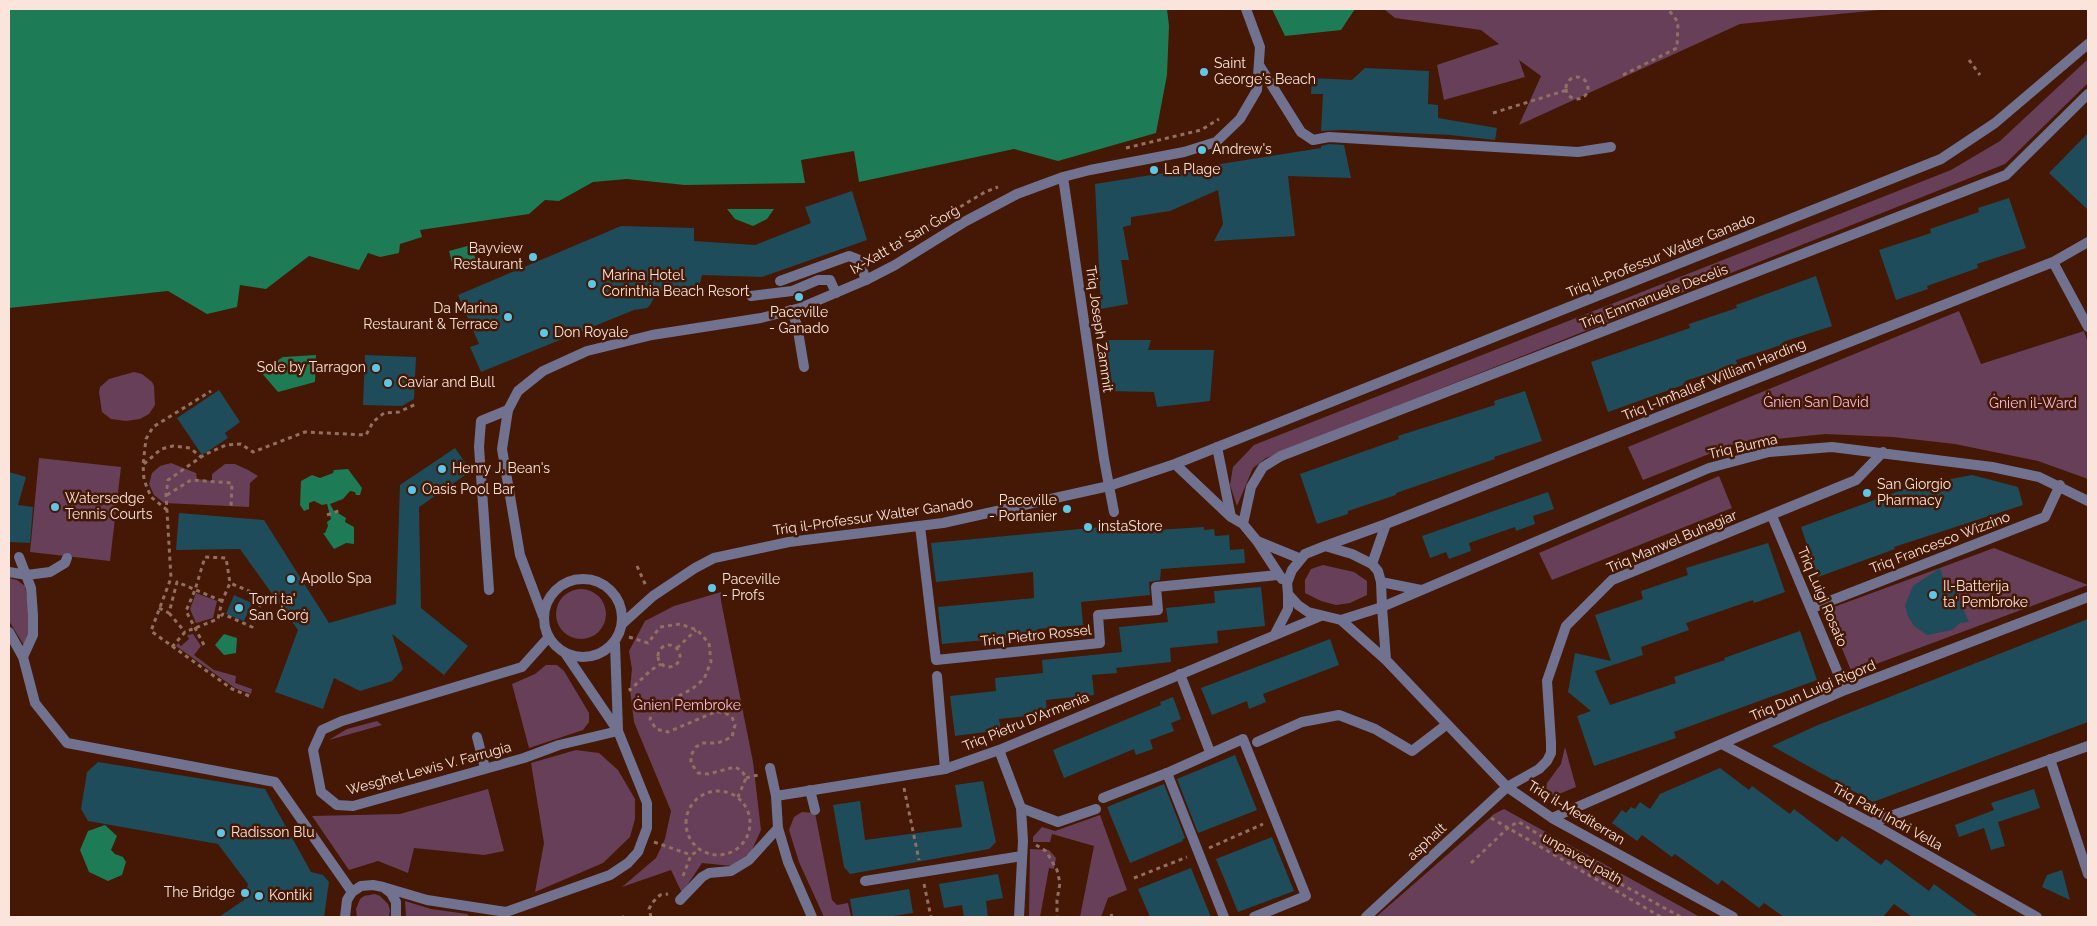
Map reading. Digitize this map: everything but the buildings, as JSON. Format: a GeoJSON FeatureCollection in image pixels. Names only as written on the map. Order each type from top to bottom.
{"type":"FeatureCollection","features":[{"type":"Feature","properties":{"kind":"street","name":"Ix-Xatt ta' San Ġorġ"},"geometry":{"type":"LineString","coordinates":[[543,616],[520,555],[502,449],[508,410],[518,391],[543,371],[587,351],[652,335],[761,318],[791,310],[836,293],[895,265],[974,216],[1017,194],[1063,177],[1184,152],[1216,142],[1240,118],[1257,90],[1260,47],[1246,9]]}},
{"type":"Feature","properties":{"kind":"street","name":"Triq il-Professur Walter Ganado"},"geometry":{"type":"LineString","coordinates":[[614,644],[622,624],[653,596],[695,568],[714,558],[789,542],[943,523],[1109,486],[1175,464],[1941,159],[1995,123],[2088,44]]}},
{"type":"Feature","properties":{"kind":"street"},"geometry":{"type":"LineString","coordinates":[[1259,65],[1301,132],[1313,140],[1328,137],[1578,152],[1610,147]]}},
{"type":"Feature","properties":{"kind":"street","name":"Triq Emmanuele Decelis"},"geometry":{"type":"LineString","coordinates":[[1243,524],[1251,487],[1263,467],[1281,456],[2006,175],[2088,94]]}},
{"type":"Feature","properties":{"kind":"street","name":"Triq Joseph Zammit"},"geometry":{"type":"LineString","coordinates":[[1063,177],[1104,459],[1114,512]]}},
{"type":"Feature","properties":{"kind":"street"},"geometry":{"type":"LineString","coordinates":[[2070,252],[2088,234]]}},
{"type":"Feature","properties":{"kind":"street"},"geometry":{"type":"LineString","coordinates":[[2070,252],[2088,242]]}},
{"type":"Feature","properties":{"kind":"street","name":"Triq l-Imħallef William Harding"},"geometry":{"type":"LineString","coordinates":[[1325,546],[1386,524],[2053,262],[2070,252]]}},
{"type":"Feature","properties":{"kind":"street"},"geometry":{"type":"LineString","coordinates":[[780,281],[849,256],[857,259],[862,266],[866,280]]}},
{"type":"Feature","properties":{"kind":"street"},"geometry":{"type":"LineString","coordinates":[[2053,262],[2088,327]]}},
{"type":"Feature","properties":{"kind":"street"},"geometry":{"type":"LineString","coordinates":[[752,296],[792,291],[824,280],[830,280],[836,293]]}},
{"type":"Feature","properties":{"kind":"street"},"geometry":{"type":"LineString","coordinates":[[791,310],[797,325],[804,367]]}},
{"type":"Feature","properties":{"kind":"street"},"geometry":{"type":"LineString","coordinates":[[489,590],[479,447],[481,421],[508,410]]}},
{"type":"Feature","properties":{"kind":"street"},"geometry":{"type":"LineString","coordinates":[[1217,447],[1231,517]]}},
{"type":"Feature","properties":{"kind":"street","name":"Triq Burma"},"geometry":{"type":"LineString","coordinates":[[1382,607],[1709,468],[1768,452],[1832,447],[1992,467],[2039,477],[2088,501]]}},
{"type":"Feature","properties":{"kind":"street","name":"Triq Manwel Buhagiar"},"geometry":{"type":"LineString","coordinates":[[1507,787],[1539,769],[1547,761],[1551,753],[1546,681],[1566,626],[1612,580],[1856,480],[1883,452]]}},
{"type":"Feature","properties":{"kind":"street"},"geometry":{"type":"LineString","coordinates":[[1175,464],[1231,517],[1243,524],[1257,541],[1298,605],[1308,612],[1341,620],[1382,607]]}},
{"type":"Feature","properties":{"kind":"street","name":"Triq Francesco Wizzino"},"geometry":{"type":"LineString","coordinates":[[1812,608],[2045,517],[2060,486]]}},
{"type":"Feature","properties":{"kind":"street","name":"Triq Luigi Rosato"},"geometry":{"type":"LineString","coordinates":[[1772,516],[1845,690]]}},
{"type":"Feature","properties":{"kind":"street"},"geometry":{"type":"LineString","coordinates":[[1372,564],[1386,524]]}},
{"type":"Feature","properties":{"kind":"street","name":"Triq Pietro Rossel"},"geometry":{"type":"LineString","coordinates":[[920,526],[936,660],[1100,643],[1098,615],[1158,610],[1156,587],[1278,575]]}},
{"type":"Feature","properties":{"kind":"street"},"geometry":{"type":"LineString","coordinates":[[1257,541],[1301,559]]}},
{"type":"Feature","properties":{"kind":"street"},"geometry":{"type":"LineString","coordinates":[[1275,634],[1288,609],[1288,589],[1292,570],[1306,554],[1325,546],[1352,554],[1372,564],[1378,571],[1381,582],[1386,660]]}},
{"type":"Feature","properties":{"kind":"street"},"geometry":{"type":"LineString","coordinates":[[19,557],[31,588],[33,628],[33,635],[23,657]]}},
{"type":"Feature","properties":{"kind":"street"},"geometry":{"type":"LineString","coordinates":[[9,572],[27,575],[50,572],[68,558]]}},
{"type":"Feature","properties":{"kind":"street"},"geometry":{"type":"LineString","coordinates":[[345,917],[347,900],[352,892],[361,886],[372,884],[427,900],[503,916],[610,875],[628,863],[638,852],[644,838],[647,828],[646,804],[618,731],[565,654],[555,647],[548,638],[543,616],[546,603],[554,591],[564,583],[577,579],[588,579],[599,582],[609,589],[617,599],[622,611],[622,624]]}},
{"type":"Feature","properties":{"kind":"street"},"geometry":{"type":"LineString","coordinates":[[1381,582],[1421,590]]}},
{"type":"Feature","properties":{"kind":"street","name":"Triq Dun Luigi Rigord"},"geometry":{"type":"LineString","coordinates":[[1552,818],[1845,690],[2088,597]]}},
{"type":"Feature","properties":{"kind":"street","name":"Triq Pietru D'Armenia"},"geometry":{"type":"LineString","coordinates":[[776,796],[945,769],[999,750],[1321,616]]}},
{"type":"Feature","properties":{"kind":"street","name":"Triq il-Mediterran"},"geometry":{"type":"LineString","coordinates":[[1341,620],[1386,660],[1507,787],[1552,818],[1733,917]]}},
{"type":"Feature","properties":{"kind":"street"},"geometry":{"type":"LineString","coordinates":[[9,632],[23,657],[35,703],[67,743],[275,782],[352,892]]}},
{"type":"Feature","properties":{"kind":"street","name":"Wesgħet Lewis V. Farrugia"},"geometry":{"type":"LineString","coordinates":[[548,638],[522,667],[342,721],[322,730],[313,750],[321,792],[337,805],[353,806],[559,745],[618,731]]}},
{"type":"Feature","properties":{"kind":"street"},"geometry":{"type":"LineString","coordinates":[[565,654],[577,657],[590,657],[602,653],[614,644]]}},
{"type":"Feature","properties":{"kind":"street"},"geometry":{"type":"LineString","coordinates":[[614,644],[618,731]]}},
{"type":"Feature","properties":{"kind":"street"},"geometry":{"type":"LineString","coordinates":[[1180,674],[1210,752]]}},
{"type":"Feature","properties":{"kind":"street"},"geometry":{"type":"LineString","coordinates":[[937,676],[945,769]]}},
{"type":"Feature","properties":{"kind":"street"},"geometry":{"type":"LineString","coordinates":[[1257,742],[1302,722],[1339,715],[1376,729],[1412,751],[1446,725]]}},
{"type":"Feature","properties":{"kind":"street"},"geometry":{"type":"LineString","coordinates":[[477,737],[486,768]]}},
{"type":"Feature","properties":{"kind":"street"},"geometry":{"type":"LineString","coordinates":[[1103,798],[1167,773],[1210,752],[1243,739],[1306,896],[1254,917]]}},
{"type":"Feature","properties":{"kind":"street","name":"Triq Patri Indrì Vella"},"geometry":{"type":"LineString","coordinates":[[1722,744],[1871,823],[2037,917]]}},
{"type":"Feature","properties":{"kind":"street"},"geometry":{"type":"LineString","coordinates":[[1871,823],[2088,746]]}},
{"type":"Feature","properties":{"kind":"street"},"geometry":{"type":"LineString","coordinates":[[999,750],[1021,808],[1023,841],[1018,917]]}},
{"type":"Feature","properties":{"kind":"street"},"geometry":{"type":"LineString","coordinates":[[2050,759],[2088,874]]}},
{"type":"Feature","properties":{"kind":"street"},"geometry":{"type":"LineString","coordinates":[[770,768],[776,796],[778,828],[788,862],[812,917]]}},
{"type":"Feature","properties":{"kind":"street"},"geometry":{"type":"LineString","coordinates":[[1167,773],[1224,917]]}},
{"type":"Feature","properties":{"kind":"street","name":"asphalt"},"geometry":{"type":"LineString","coordinates":[[1366,917],[1507,787]]}},
{"type":"Feature","properties":{"kind":"street"},"geometry":{"type":"LineString","coordinates":[[810,790],[814,810]]}},
{"type":"Feature","properties":{"kind":"street"},"geometry":{"type":"LineString","coordinates":[[1021,808],[1058,822],[1096,808]]}},
{"type":"Feature","properties":{"kind":"street"},"geometry":{"type":"LineString","coordinates":[[680,900],[702,877],[709,873],[730,871],[749,860],[778,828]]}},
{"type":"Feature","properties":{"kind":"street"},"geometry":{"type":"LineString","coordinates":[[865,881],[1022,856]]}},
{"type":"Feature","properties":{"kind":"street"},"geometry":{"type":"LineString","coordinates":[[383,888],[391,893],[396,902],[396,917]]}},
{"type":"Feature","properties":{"kind":"path"},"geometry":{"type":"LineString","coordinates":[[1623,75],[1677,48],[1678,22],[1668,9]]}},
{"type":"Feature","properties":{"kind":"path"},"geometry":{"type":"LineString","coordinates":[[1969,60],[1980,74]]}},
{"type":"Feature","properties":{"kind":"path"},"geometry":{"type":"LineString","coordinates":[[1575,77],[1582,78],[1587,84],[1586,94],[1580,98],[1573,98],[1568,94],[1567,90],[1566,83],[1575,77]]}},
{"type":"Feature","properties":{"kind":"path"},"geometry":{"type":"LineString","coordinates":[[1494,113],[1567,90]]}},
{"type":"Feature","properties":{"kind":"path"},"geometry":{"type":"LineString","coordinates":[[1122,149],[1201,130],[1213,121],[1225,116]]}},
{"type":"Feature","properties":{"kind":"path"},"geometry":{"type":"LineString","coordinates":[[862,266],[985,192],[1003,185]]}},
{"type":"Feature","properties":{"kind":"path"},"geometry":{"type":"LineString","coordinates":[[167,510],[151,497],[144,480],[143,465],[146,439],[153,427],[211,391]]}},
{"type":"Feature","properties":{"kind":"path"},"geometry":{"type":"LineString","coordinates":[[249,696],[232,689],[151,631],[171,578],[166,496],[168,480],[201,457],[226,445],[241,444],[253,452],[305,432],[366,435],[373,422],[384,413],[400,412],[416,404]]}},
{"type":"Feature","properties":{"kind":"path"},"geometry":{"type":"LineString","coordinates":[[143,465],[161,449],[174,446],[190,448],[201,457]]}},
{"type":"Feature","properties":{"kind":"path"},"geometry":{"type":"LineString","coordinates":[[166,496],[191,480],[232,483],[231,506]]}},
{"type":"Feature","properties":{"kind":"path"},"geometry":{"type":"LineString","coordinates":[[327,515],[341,510]]}},
{"type":"Feature","properties":{"kind":"path"},"geometry":{"type":"LineString","coordinates":[[204,645],[186,611],[195,590],[205,557],[226,558],[230,583],[222,601],[218,619]]}},
{"type":"Feature","properties":{"kind":"path"},"geometry":{"type":"LineString","coordinates":[[637,566],[645,582],[646,591],[653,596]]}},
{"type":"Feature","properties":{"kind":"path"},"geometry":{"type":"LineString","coordinates":[[168,613],[177,582],[222,601]]}},
{"type":"Feature","properties":{"kind":"path"},"geometry":{"type":"LineString","coordinates":[[172,647],[185,632],[218,619],[223,614],[252,627],[263,598],[230,583]]}},
{"type":"Feature","properties":{"kind":"path"},"geometry":{"type":"LineString","coordinates":[[159,608],[168,613],[185,632]]}},
{"type":"Feature","properties":{"kind":"path"},"geometry":{"type":"LineString","coordinates":[[629,637],[648,643],[660,627],[680,624],[697,630],[709,643],[710,662],[704,679],[692,689],[659,706],[653,711],[650,719],[656,728],[668,732],[715,712],[724,712],[732,717],[735,726],[732,737],[718,743],[702,743],[696,747],[691,756],[691,763],[698,773],[708,774],[735,766],[742,771],[746,778],[738,797]]}},
{"type":"Feature","properties":{"kind":"path"},"geometry":{"type":"LineString","coordinates":[[677,648],[697,630]]}},
{"type":"Feature","properties":{"kind":"path"},"geometry":{"type":"LineString","coordinates":[[670,645],[677,648],[680,658],[676,664],[669,667],[662,665],[658,655],[660,648],[670,645]]}},
{"type":"Feature","properties":{"kind":"path"},"geometry":{"type":"LineString","coordinates":[[902,775],[931,917]]}},
{"type":"Feature","properties":{"kind":"path"},"geometry":{"type":"LineString","coordinates":[[716,790],[731,792],[744,802],[750,817],[749,833],[741,846],[727,854],[712,855],[700,850],[687,836],[684,820],[689,805],[700,794],[716,790]]}},
{"type":"Feature","properties":{"kind":"path","name":"unpaved path"},"geometry":{"type":"LineString","coordinates":[[1493,819],[1660,917]]}},
{"type":"Feature","properties":{"kind":"path"},"geometry":{"type":"LineString","coordinates":[[1471,863],[1510,826],[1519,822],[1541,836],[1552,840],[1557,847],[1575,855],[1586,865],[1682,917]]}},
{"type":"Feature","properties":{"kind":"path"},"geometry":{"type":"LineString","coordinates":[[644,838],[691,855],[700,850]]}},
{"type":"Feature","properties":{"kind":"path"},"geometry":{"type":"LineString","coordinates":[[1023,841],[1046,851],[1058,870],[1060,883],[1057,917]]}},
{"type":"Feature","properties":{"kind":"path"},"geometry":{"type":"LineString","coordinates":[[651,917],[649,909],[655,898]]}},
{"type":"Feature","properties":{"kind":"green space"},"geometry":{"type":"Polygon","coordinates":[[[1384,9],[1889,9],[1740,24],[1519,125],[1541,76],[1519,60],[1525,77],[1444,100],[1437,65],[1499,44],[1481,30],[1395,18],[1384,9]]]}},
{"type":"Feature","properties":{"kind":"green space"},"geometry":{"type":"Polygon","coordinates":[[[2088,59],[2088,83],[2005,164],[1266,458],[1253,468],[1237,506],[1230,485],[1233,467],[1254,445],[1951,170],[2000,141],[2088,59]]]}},
{"type":"Feature","properties":{"kind":"green space"},"geometry":{"type":"Polygon","coordinates":[[[1959,311],[1981,364],[2084,331],[2088,343],[2088,479],[2038,461],[1955,444],[1893,437],[1825,434],[1737,443],[1643,480],[1628,447],[1959,311]]]}},
{"type":"Feature","properties":{"kind":"green space"},"geometry":{"type":"Polygon","coordinates":[[[134,372],[142,374],[152,382],[155,405],[149,414],[140,419],[126,421],[111,419],[102,412],[100,387],[109,379],[134,372]]]}},
{"type":"Feature","properties":{"kind":"green space"},"geometry":{"type":"Polygon","coordinates":[[[39,458],[121,467],[110,561],[30,552],[39,458]]]}},
{"type":"Feature","properties":{"kind":"green space"},"geometry":{"type":"Polygon","coordinates":[[[171,463],[196,473],[197,479],[212,481],[212,474],[225,464],[235,464],[248,470],[258,476],[250,483],[249,507],[164,503],[154,495],[149,484],[152,473],[160,466],[171,463]]]}},
{"type":"Feature","properties":{"kind":"green space"},"geometry":{"type":"Polygon","coordinates":[[[1719,476],[1732,508],[1552,580],[1539,553],[1719,476]]]}},
{"type":"Feature","properties":{"kind":"green space"},"geometry":{"type":"Polygon","coordinates":[[[1994,548],[2088,585],[1852,673],[1828,614],[1834,607],[1994,548]]]}},
{"type":"Feature","properties":{"kind":"green space"},"geometry":{"type":"Polygon","coordinates":[[[1323,565],[1354,572],[1367,581],[1367,595],[1350,603],[1336,605],[1321,601],[1305,593],[1305,580],[1311,569],[1323,565]]]}},
{"type":"Feature","properties":{"kind":"green space"},"geometry":{"type":"Polygon","coordinates":[[[9,578],[17,580],[25,586],[29,612],[29,637],[25,647],[9,621],[9,578]]]}},
{"type":"Feature","properties":{"kind":"green space"},"geometry":{"type":"Polygon","coordinates":[[[581,589],[590,591],[601,600],[606,614],[604,623],[595,634],[581,639],[572,637],[561,628],[556,614],[558,605],[567,594],[581,589]]]}},
{"type":"Feature","properties":{"kind":"green space","name":"Ġnien Pembroke"},"geometry":{"type":"Polygon","coordinates":[[[721,592],[721,601],[753,762],[761,830],[751,852],[732,866],[702,863],[682,893],[671,870],[622,887],[656,858],[665,839],[671,811],[634,722],[630,690],[632,669],[629,651],[645,621],[674,606],[721,592]]]}},
{"type":"Feature","properties":{"kind":"green space"},"geometry":{"type":"Polygon","coordinates":[[[196,593],[217,601],[213,618],[196,623],[190,609],[196,593]]]}},
{"type":"Feature","properties":{"kind":"green space"},"geometry":{"type":"Polygon","coordinates":[[[193,634],[201,646],[194,655],[214,670],[236,676],[235,683],[252,689],[251,694],[235,688],[176,646],[178,643],[181,646],[189,639],[187,635],[193,634]]]}},
{"type":"Feature","properties":{"kind":"green space"},"geometry":{"type":"Polygon","coordinates":[[[546,665],[557,665],[564,671],[589,713],[589,722],[583,730],[529,748],[512,684],[535,674],[546,665]]]}},
{"type":"Feature","properties":{"kind":"green space"},"geometry":{"type":"Polygon","coordinates":[[[377,721],[382,725],[329,740],[347,729],[377,721]]]}},
{"type":"Feature","properties":{"kind":"green space"},"geometry":{"type":"Polygon","coordinates":[[[1565,747],[1576,787],[1554,796],[1546,788],[1547,783],[1561,764],[1565,747]]]}},
{"type":"Feature","properties":{"kind":"green space"},"geometry":{"type":"Polygon","coordinates":[[[576,750],[599,753],[618,770],[635,799],[635,819],[630,837],[603,863],[535,892],[544,843],[531,763],[576,750]]]}},
{"type":"Feature","properties":{"kind":"green space"},"geometry":{"type":"Polygon","coordinates":[[[488,789],[504,851],[484,855],[414,848],[408,873],[378,861],[349,870],[312,816],[400,814],[488,789]]]}},
{"type":"Feature","properties":{"kind":"green space"},"geometry":{"type":"Polygon","coordinates":[[[1504,809],[1700,917],[1376,917],[1494,814],[1504,809]]]}},
{"type":"Feature","properties":{"kind":"green space"},"geometry":{"type":"Polygon","coordinates":[[[802,812],[815,813],[832,900],[837,905],[848,903],[851,917],[824,917],[799,862],[789,830],[794,817],[802,812]]]}},
{"type":"Feature","properties":{"kind":"green space"},"geometry":{"type":"Polygon","coordinates":[[[1100,815],[1127,890],[1108,898],[1101,917],[1080,917],[1094,846],[1052,834],[1050,842],[1033,842],[1033,837],[1042,827],[1055,831],[1100,815]]]}},
{"type":"Feature","properties":{"kind":"green space"},"geometry":{"type":"Polygon","coordinates":[[[1030,849],[1049,850],[1056,858],[1054,869],[1049,868],[1040,917],[1029,917],[1030,849]]]}},
{"type":"Feature","properties":{"kind":"green space"},"geometry":{"type":"Polygon","coordinates":[[[375,894],[388,904],[390,910],[389,917],[357,917],[356,909],[360,899],[364,896],[375,894]]]}},
{"type":"Feature","properties":{"kind":"green space"},"geometry":{"type":"Polygon","coordinates":[[[405,901],[431,909],[467,914],[470,917],[406,917],[405,901]]]}},
{"type":"Feature","properties":{"kind":"shaded area"},"geometry":{"type":"Polygon","coordinates":[[[9,9],[1167,9],[1169,26],[1167,75],[1156,133],[1058,161],[1014,149],[859,182],[854,151],[801,160],[805,183],[685,185],[627,179],[593,182],[559,201],[545,200],[529,214],[420,230],[422,237],[400,244],[399,253],[380,257],[368,253],[359,270],[309,256],[266,289],[240,285],[237,307],[207,314],[168,291],[9,308],[9,9]]]}},
{"type":"Feature","properties":{"kind":"shaded area"},"geometry":{"type":"Polygon","coordinates":[[[1272,9],[1355,9],[1341,30],[1285,36],[1272,9]]]}},
{"type":"Feature","properties":{"kind":"shaded area"},"geometry":{"type":"Polygon","coordinates":[[[727,209],[774,209],[767,219],[753,226],[735,219],[727,209]]]}},
{"type":"Feature","properties":{"kind":"shaded area"},"geometry":{"type":"Polygon","coordinates":[[[471,245],[476,261],[454,270],[449,251],[471,245]]]}},
{"type":"Feature","properties":{"kind":"shaded area"},"geometry":{"type":"Polygon","coordinates":[[[316,355],[315,382],[278,392],[260,371],[283,357],[316,355]]]}},
{"type":"Feature","properties":{"kind":"shaded area"},"geometry":{"type":"Polygon","coordinates":[[[348,469],[362,488],[360,495],[350,491],[343,499],[330,504],[335,513],[346,518],[345,522],[354,527],[354,544],[346,543],[334,549],[323,533],[325,533],[328,526],[327,522],[331,519],[327,504],[322,505],[314,501],[309,503],[309,509],[304,511],[300,505],[301,481],[312,475],[320,478],[333,473],[334,470],[348,469]]]}},
{"type":"Feature","properties":{"kind":"shaded area"},"geometry":{"type":"Polygon","coordinates":[[[224,634],[237,638],[236,653],[224,655],[215,645],[224,634]]]}},
{"type":"Feature","properties":{"kind":"shaded area"},"geometry":{"type":"Polygon","coordinates":[[[105,825],[117,836],[111,850],[123,857],[126,862],[122,875],[108,881],[89,872],[80,850],[88,831],[105,825]]]}},
{"type":"Feature","properties":{"kind":"place","name":"Saint George's Beach"},"geometry":{"type":"Point","coordinates":[1204,72]}},
{"type":"Feature","properties":{"kind":"place","name":"Andrew's"},"geometry":{"type":"Point","coordinates":[1202,150]}},
{"type":"Feature","properties":{"kind":"place","name":"La Plage"},"geometry":{"type":"Point","coordinates":[1154,170]}},
{"type":"Feature","properties":{"kind":"place","name":"Bayview Restaurant"},"geometry":{"type":"Point","coordinates":[533,257]}},
{"type":"Feature","properties":{"kind":"place","name":"Marina Hotel Corinthia Beach Resort"},"geometry":{"type":"Point","coordinates":[592,284]}},
{"type":"Feature","properties":{"kind":"place","name":"Paceville - Ganado"},"geometry":{"type":"Point","coordinates":[799,297]}},
{"type":"Feature","properties":{"kind":"place","name":"Da Marina Restaurant & Terrace"},"geometry":{"type":"Point","coordinates":[508,317]}},
{"type":"Feature","properties":{"kind":"place","name":"Don Royale"},"geometry":{"type":"Point","coordinates":[544,333]}},
{"type":"Feature","properties":{"kind":"place","name":"Sole by Tarragon"},"geometry":{"type":"Point","coordinates":[376,368]}},
{"type":"Feature","properties":{"kind":"place","name":"Caviar and Bull"},"geometry":{"type":"Point","coordinates":[388,383]}},
{"type":"Feature","properties":{"kind":"place","name":"Henry J. Bean's"},"geometry":{"type":"Point","coordinates":[442,469]}},
{"type":"Feature","properties":{"kind":"place","name":"Oasis Pool Bar"},"geometry":{"type":"Point","coordinates":[412,490]}},
{"type":"Feature","properties":{"kind":"place","name":"San Giorgio Pharmacy"},"geometry":{"type":"Point","coordinates":[1867,493]}},
{"type":"Feature","properties":{"kind":"place","name":"Watersedge Tennis Courts"},"geometry":{"type":"Point","coordinates":[55,507]}},
{"type":"Feature","properties":{"kind":"place","name":"Paceville - Portanier"},"geometry":{"type":"Point","coordinates":[1067,509]}},
{"type":"Feature","properties":{"kind":"place","name":"instaStore"},"geometry":{"type":"Point","coordinates":[1088,527]}},
{"type":"Feature","properties":{"kind":"place","name":"Apollo Spa"},"geometry":{"type":"Point","coordinates":[291,579]}},
{"type":"Feature","properties":{"kind":"place","name":"Paceville - Profs"},"geometry":{"type":"Point","coordinates":[712,588]}},
{"type":"Feature","properties":{"kind":"place","name":"Il-Batterija ta' Pembroke"},"geometry":{"type":"Point","coordinates":[1933,595]}},
{"type":"Feature","properties":{"kind":"place","name":"Torri ta' San Ġorġ"},"geometry":{"type":"Point","coordinates":[239,608]}},
{"type":"Feature","properties":{"kind":"place","name":"Radisson Blu"},"geometry":{"type":"Point","coordinates":[221,833]}},
{"type":"Feature","properties":{"kind":"place","name":"The Bridge"},"geometry":{"type":"Point","coordinates":[245,893]}},
{"type":"Feature","properties":{"kind":"place","name":"Kontiki"},"geometry":{"type":"Point","coordinates":[259,896]}},
{"type":"Feature","properties":{"kind":"park label","name":"Ġnien San David"},"geometry":{"type":"Point","coordinates":[1816,403]}},
{"type":"Feature","properties":{"kind":"park label","name":"Ġnien il-Ward"},"geometry":{"type":"Point","coordinates":[2033,404]}}]}
